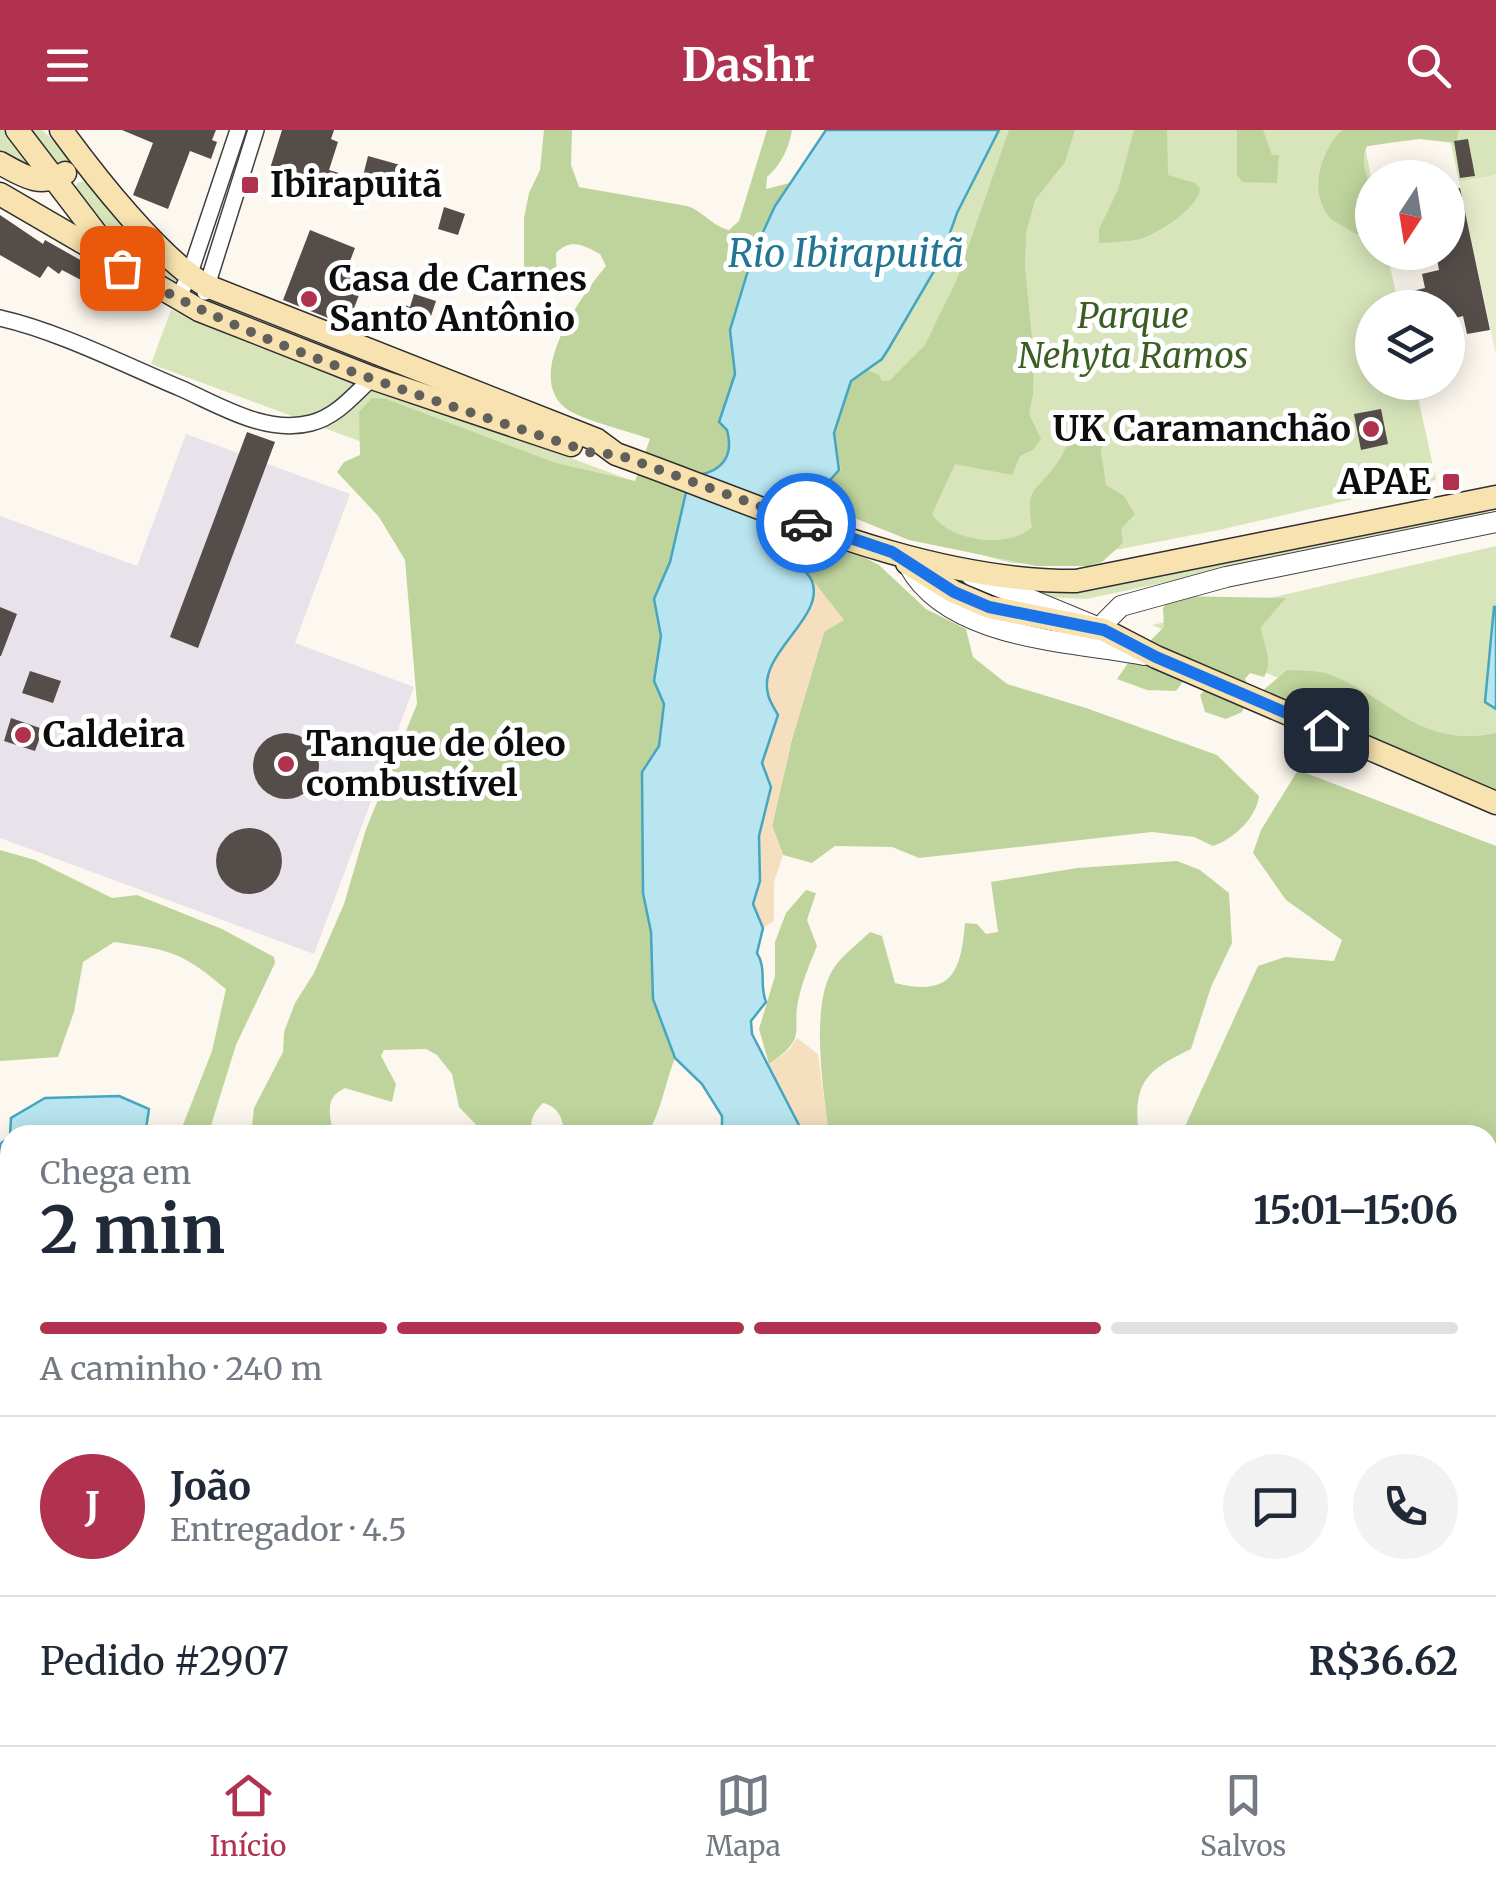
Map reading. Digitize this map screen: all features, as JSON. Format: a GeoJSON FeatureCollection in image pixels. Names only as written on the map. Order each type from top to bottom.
{"type":"FeatureCollection","features":[{"type":"Feature","properties":{"kind":"main road"},"geometry":{"type":"LineString","coordinates":[[17,130],[122,268]]}},
{"type":"Feature","properties":{"kind":"main road"},"geometry":{"type":"LineString","coordinates":[[61,130],[84,161],[198,281],[597,440],[625,457],[900,558],[954,592],[989,607],[1104,630],[1156,657],[1496,803]]}},
{"type":"Feature","properties":{"kind":"main road"},"geometry":{"type":"LineString","coordinates":[[0,164],[40,182],[55,179],[84,161]]}},
{"type":"Feature","properties":{"kind":"main road"},"geometry":{"type":"LineString","coordinates":[[0,194],[188,305],[372,378],[595,454],[625,457]]}},
{"type":"Feature","properties":{"kind":"main road"},"geometry":{"type":"LineString","coordinates":[[900,558],[1029,580],[1076,581],[1496,497]]}},
{"type":"Feature","properties":{"kind":"street"},"geometry":{"type":"LineString","coordinates":[[188,305],[198,281],[238,130]]}},
{"type":"Feature","properties":{"kind":"street"},"geometry":{"type":"LineString","coordinates":[[188,305],[256,130]]}},
{"type":"Feature","properties":{"kind":"street"},"geometry":{"type":"LineString","coordinates":[[0,318],[114,360],[258,422],[310,424],[330,416],[372,378]]}},
{"type":"Feature","properties":{"kind":"street"},"geometry":{"type":"LineString","coordinates":[[956,568],[1104,630],[1112,612],[1122,606],[1208,581],[1496,522]]}},
{"type":"Feature","properties":{"kind":"street"},"geometry":{"type":"LineString","coordinates":[[900,558],[918,582],[952,610],[1012,633],[1156,657]]}},
{"type":"Feature","properties":{"kind":"shaded area"},"geometry":{"type":"Polygon","coordinates":[[[186,434],[350,494],[295,643],[414,687],[314,954],[0,838],[0,516],[137,566],[186,434]]]}},
{"type":"Feature","properties":{"kind":"green space"},"geometry":{"type":"Polygon","coordinates":[[[0,130],[4,130],[30,166],[25,167],[0,152],[0,130]]]}},
{"type":"Feature","properties":{"kind":"green space"},"geometry":{"type":"Polygon","coordinates":[[[26,130],[42,130],[72,159],[58,168],[26,130]]]}},
{"type":"Feature","properties":{"kind":"green space"},"geometry":{"type":"Polygon","coordinates":[[[544,130],[572,130],[571,165],[579,187],[687,206],[729,230],[739,221],[767,130],[792,130],[784,156],[767,177],[766,189],[793,182],[775,206],[753,254],[730,330],[735,374],[719,422],[727,430],[728,451],[720,466],[687,488],[670,562],[654,599],[661,636],[654,681],[664,704],[659,746],[642,772],[643,893],[651,932],[653,999],[675,1058],[652,1125],[563,1125],[557,1111],[543,1103],[531,1125],[476,1125],[459,1107],[452,1074],[437,1055],[426,1049],[384,1050],[381,1056],[396,1084],[392,1102],[345,1088],[332,1100],[332,1125],[252,1125],[254,1108],[283,1052],[284,1032],[295,1003],[314,973],[344,904],[366,829],[417,704],[405,560],[379,517],[337,472],[344,462],[360,455],[359,412],[372,398],[386,399],[556,463],[635,481],[650,439],[576,414],[555,396],[551,378],[560,337],[606,266],[600,254],[577,245],[567,246],[556,253],[557,289],[546,296],[533,294],[524,270],[524,218],[529,193],[540,170],[544,130]]]}},
{"type":"Feature","properties":{"kind":"green space","name":"Parque Nehyta Ramos"},"geometry":{"type":"Polygon","coordinates":[[[999,130],[1444,130],[1365,147],[1368,160],[1355,160],[1355,270],[1391,270],[1395,290],[1355,290],[1355,400],[1419,400],[1436,480],[1219,530],[1043,564],[1012,563],[900,534],[839,470],[834,433],[851,381],[882,359],[940,261],[957,213],[999,130]]]}},
{"type":"Feature","properties":{"kind":"green space"},"geometry":{"type":"Polygon","coordinates":[[[1009,130],[1075,130],[1065,162],[1035,200],[1026,233],[1025,267],[1034,358],[1029,414],[1041,439],[1033,450],[1020,456],[1012,475],[955,464],[932,514],[951,531],[965,536],[994,540],[1022,534],[1032,527],[1030,504],[1034,491],[1059,461],[1075,428],[1095,420],[1104,430],[1101,451],[1106,485],[1124,496],[1135,514],[1121,529],[1123,543],[1102,562],[1088,566],[1036,566],[909,540],[837,511],[828,522],[847,548],[879,565],[926,609],[966,629],[973,657],[1007,684],[1217,755],[1259,796],[1257,804],[1243,827],[1213,846],[1194,837],[1152,832],[919,858],[892,847],[835,846],[812,863],[783,855],[772,826],[792,739],[824,632],[811,578],[791,557],[794,545],[815,498],[841,470],[834,433],[851,381],[867,370],[879,375],[882,381],[889,381],[925,345],[957,279],[1009,130]]]}},
{"type":"Feature","properties":{"kind":"green space"},"geometry":{"type":"Polygon","coordinates":[[[1134,130],[1167,130],[1168,175],[1195,183],[1200,189],[1198,196],[1176,219],[1148,236],[1099,243],[1099,229],[1118,190],[1134,130]]]}},
{"type":"Feature","properties":{"kind":"green space"},"geometry":{"type":"Polygon","coordinates":[[[1237,130],[1263,130],[1272,155],[1279,155],[1277,183],[1242,182],[1237,175],[1237,130]]]}},
{"type":"Feature","properties":{"kind":"green space"},"geometry":{"type":"Polygon","coordinates":[[[1342,130],[1459,130],[1456,143],[1419,139],[1367,146],[1364,160],[1355,160],[1355,233],[1332,220],[1320,198],[1319,174],[1342,130]]]}},
{"type":"Feature","properties":{"kind":"green space"},"geometry":{"type":"Polygon","coordinates":[[[1448,130],[1496,130],[1496,175],[1465,181],[1465,160],[1454,160],[1448,130]]]}},
{"type":"Feature","properties":{"kind":"green space"},"geometry":{"type":"Polygon","coordinates":[[[1496,175],[1496,355],[1465,210],[1465,181],[1496,175]]]}},
{"type":"Feature","properties":{"kind":"green space"},"geometry":{"type":"Polygon","coordinates":[[[85,181],[94,186],[179,281],[178,285],[124,257],[74,190],[77,183],[85,181]]]}},
{"type":"Feature","properties":{"kind":"green space"},"geometry":{"type":"Polygon","coordinates":[[[171,310],[657,490],[643,546],[151,364],[171,310]]]}},
{"type":"Feature","properties":{"kind":"green space"},"geometry":{"type":"Polygon","coordinates":[[[1485,506],[1487,515],[1086,599],[1045,597],[1028,587],[1485,506]]]}},
{"type":"Feature","properties":{"kind":"green space"},"geometry":{"type":"Polygon","coordinates":[[[1496,546],[1496,769],[1152,625],[1496,546]]]}},
{"type":"Feature","properties":{"kind":"green space"},"geometry":{"type":"Polygon","coordinates":[[[1171,596],[1286,598],[1261,627],[1267,671],[1264,677],[1250,673],[1245,679],[1250,691],[1242,712],[1226,719],[1205,712],[1200,695],[1212,683],[1187,676],[1176,691],[1147,690],[1117,679],[1164,627],[1163,608],[1171,596]]]}},
{"type":"Feature","properties":{"kind":"green space"},"geometry":{"type":"Polygon","coordinates":[[[1287,670],[1325,673],[1406,718],[1446,734],[1496,733],[1496,793],[1490,787],[1463,788],[1254,698],[1287,670]]]}},
{"type":"Feature","properties":{"kind":"green space"},"geometry":{"type":"Polygon","coordinates":[[[1298,770],[1496,846],[1496,1125],[1186,1125],[1258,966],[1285,957],[1334,961],[1342,940],[1286,900],[1253,853],[1261,830],[1298,770]]]}},
{"type":"Feature","properties":{"kind":"green space"},"geometry":{"type":"Polygon","coordinates":[[[0,850],[35,860],[112,898],[137,895],[222,929],[274,957],[275,963],[236,1045],[211,1125],[183,1125],[212,1051],[226,989],[175,955],[114,942],[83,962],[74,1012],[58,1057],[0,1061],[0,850]]]}},
{"type":"Feature","properties":{"kind":"green space"},"geometry":{"type":"Polygon","coordinates":[[[1177,861],[1200,870],[1229,893],[1232,943],[1211,987],[1191,1049],[1163,1064],[1146,1080],[1138,1102],[1138,1125],[828,1125],[820,1020],[828,980],[848,952],[870,932],[882,936],[895,983],[929,987],[941,983],[956,968],[965,923],[977,924],[986,934],[998,932],[991,882],[1077,868],[1177,861]]]}},
{"type":"Feature","properties":{"kind":"green space"},"geometry":{"type":"Polygon","coordinates":[[[806,890],[816,893],[807,920],[817,946],[800,993],[794,1039],[769,1064],[759,1029],[775,976],[775,942],[786,913],[806,890]]]}},
{"type":"Feature","properties":{"kind":"sand"},"geometry":{"type":"Polygon","coordinates":[[[811,578],[844,620],[824,632],[792,739],[772,826],[783,855],[774,882],[774,921],[763,928],[753,904],[760,881],[759,836],[771,787],[762,763],[778,716],[767,694],[767,679],[771,665],[806,611],[811,578]]]}},
{"type":"Feature","properties":{"kind":"sand"},"geometry":{"type":"Polygon","coordinates":[[[797,1038],[818,1054],[828,1125],[799,1125],[769,1064],[789,1050],[797,1038]]]}},
{"type":"Feature","properties":{"kind":"water","name":"Rio Ibirapuitã"},"geometry":{"type":"Polygon","coordinates":[[[826,130],[999,130],[957,213],[940,261],[889,348],[882,359],[851,381],[834,433],[839,470],[809,510],[791,557],[812,581],[814,595],[767,679],[769,697],[778,715],[762,763],[771,787],[759,836],[760,881],[753,904],[763,928],[757,953],[766,1002],[751,1021],[752,1034],[799,1125],[722,1125],[722,1116],[702,1084],[675,1058],[653,999],[651,932],[643,893],[642,772],[659,746],[664,704],[654,681],[661,636],[654,599],[670,562],[687,488],[698,475],[720,466],[727,454],[727,430],[719,422],[735,374],[730,330],[753,254],[775,206],[826,130]]]}},
{"type":"Feature","properties":{"kind":"water"},"geometry":{"type":"Polygon","coordinates":[[[1496,607],[1496,709],[1485,702],[1496,607]]]}},
{"type":"Feature","properties":{"kind":"water"},"geometry":{"type":"Polygon","coordinates":[[[119,1096],[149,1109],[147,1125],[11,1125],[11,1118],[45,1098],[119,1096]]]}},
{"type":"Feature","properties":{"kind":"building"},"geometry":{"type":"Polygon","coordinates":[[[122,130],[216,130],[212,140],[217,142],[211,159],[190,151],[168,209],[133,195],[153,143],[122,130]]]}},
{"type":"Feature","properties":{"kind":"building"},"geometry":{"type":"Polygon","coordinates":[[[282,130],[334,130],[331,139],[338,142],[329,170],[362,180],[368,156],[411,168],[404,193],[363,182],[356,203],[268,175],[282,130]]]}},
{"type":"Feature","properties":{"kind":"building"},"geometry":{"type":"Polygon","coordinates":[[[1468,139],[1475,176],[1465,177],[1465,160],[1457,160],[1454,141],[1468,139]]]}},
{"type":"Feature","properties":{"kind":"building"},"geometry":{"type":"Polygon","coordinates":[[[444,207],[465,214],[458,235],[438,229],[444,207]]]}},
{"type":"Feature","properties":{"kind":"building"},"geometry":{"type":"Polygon","coordinates":[[[1465,212],[1490,330],[1467,334],[1465,290],[1416,290],[1425,288],[1422,274],[1465,270],[1465,212]]]}},
{"type":"Feature","properties":{"kind":"building"},"geometry":{"type":"Polygon","coordinates":[[[0,215],[43,244],[45,240],[128,287],[121,301],[62,270],[59,274],[48,266],[40,278],[0,255],[0,215]]]}},
{"type":"Feature","properties":{"kind":"building"},"geometry":{"type":"Polygon","coordinates":[[[310,230],[355,248],[347,269],[366,277],[351,316],[332,308],[328,318],[283,300],[310,230]]]}},
{"type":"Feature","properties":{"kind":"building"},"geometry":{"type":"Polygon","coordinates":[[[414,294],[436,301],[422,329],[394,320],[400,303],[410,307],[414,294]]]}},
{"type":"Feature","properties":{"kind":"building","name":"UK Caramanchão"},"geometry":{"type":"Polygon","coordinates":[[[1381,409],[1388,444],[1361,450],[1354,414],[1381,409]]]}},
{"type":"Feature","properties":{"kind":"building"},"geometry":{"type":"Polygon","coordinates":[[[247,432],[275,442],[198,648],[170,637],[247,432]]]}},
{"type":"Feature","properties":{"kind":"building"},"geometry":{"type":"Polygon","coordinates":[[[0,607],[17,614],[1,656],[0,656],[0,607]]]}},
{"type":"Feature","properties":{"kind":"building","name":"Caldeira"},"geometry":{"type":"Polygon","coordinates":[[[30,671],[61,681],[53,703],[22,693],[30,671]]]}},
{"type":"Feature","properties":{"kind":"building","name":"Caldeira"},"geometry":{"type":"Polygon","coordinates":[[[11,718],[43,729],[35,751],[4,741],[11,718]]]}},
{"type":"Feature","properties":{"kind":"building","name":"Tanque de óleo combustível"},"geometry":{"type":"Polygon","coordinates":[[[286,733],[309,743],[319,766],[309,789],[286,799],[263,789],[253,766],[263,743],[286,733]]]}},
{"type":"Feature","properties":{"kind":"building","name":"Tanque de óleo combustível"},"geometry":{"type":"Polygon","coordinates":[[[249,828],[272,838],[282,861],[272,884],[249,894],[226,884],[216,861],[226,838],[249,828]]]}},
{"type":"Feature","properties":{"kind":"way so far"},"geometry":{"type":"LineString","coordinates":[[122,268],[199,310],[372,378],[595,454],[616,454],[806,523]]}},
{"type":"Feature","properties":{"kind":"place","name":"Ibirapuitã"},"geometry":{"type":"Point","coordinates":[250,185]}},
{"type":"Feature","properties":{"kind":"place","name":"Casa de Carnes Santo Antônio"},"geometry":{"type":"Point","coordinates":[309,299]}},
{"type":"Feature","properties":{"kind":"place","name":"UK Caramanchão"},"geometry":{"type":"Point","coordinates":[1371,429]}},
{"type":"Feature","properties":{"kind":"place","name":"APAE"},"geometry":{"type":"Point","coordinates":[1451,482]}},
{"type":"Feature","properties":{"kind":"place","name":"Caldeira"},"geometry":{"type":"Point","coordinates":[23,735]}},
{"type":"Feature","properties":{"kind":"place","name":"Tanque de óleo combustível"},"geometry":{"type":"Point","coordinates":[286,764]}},
{"type":"Feature","properties":{"kind":"route"},"geometry":{"type":"LineString","coordinates":[[806,523],[892,552],[954,592],[989,607],[1104,630],[1156,657],[1326,730]]}}]}
